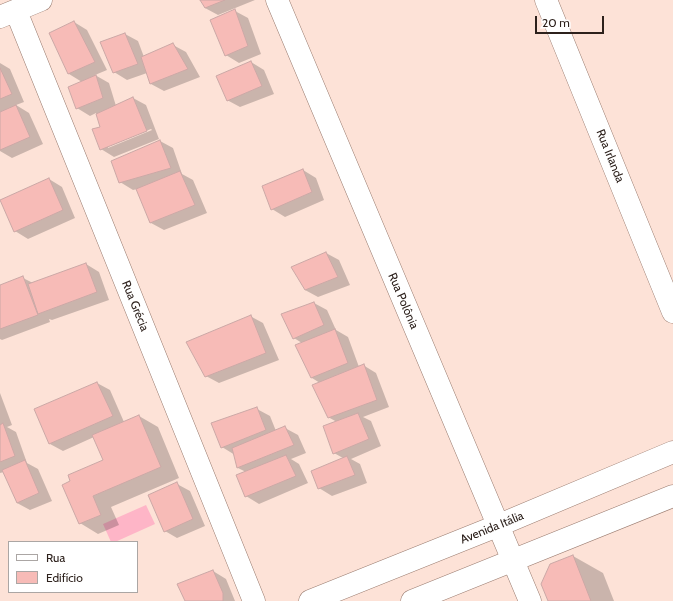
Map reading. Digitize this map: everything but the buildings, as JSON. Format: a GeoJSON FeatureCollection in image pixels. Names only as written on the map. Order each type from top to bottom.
{"type":"FeatureCollection","features":[{"type":"Feature","properties":{"kind":"street"},"geometry":{"type":"LineString","coordinates":[[8,14],[41,0]]}},
{"type":"Feature","properties":{"kind":"street","name":"Rua Polônia"},"geometry":{"type":"LineString","coordinates":[[277,0],[530,601]]}},
{"type":"Feature","properties":{"kind":"street","name":"Rua Irlanda"},"geometry":{"type":"LineString","coordinates":[[546,0],[673,312]]}},
{"type":"Feature","properties":{"kind":"street","name":"Rua Grécia"},"geometry":{"type":"LineString","coordinates":[[8,14],[254,601]]}},
{"type":"Feature","properties":{"kind":"street","name":"Avenida Itália"},"geometry":{"type":"LineString","coordinates":[[310,601],[498,526],[673,452]]}},
{"type":"Feature","properties":{"kind":"street"},"geometry":{"type":"LineString","coordinates":[[412,601],[673,496]]}},
{"type":"Feature","properties":{"kind":"shaded area"},"geometry":{"type":"Polygon","coordinates":[[[146,505],[155,524],[117,541],[111,541],[103,524],[146,505]]]}}]}
